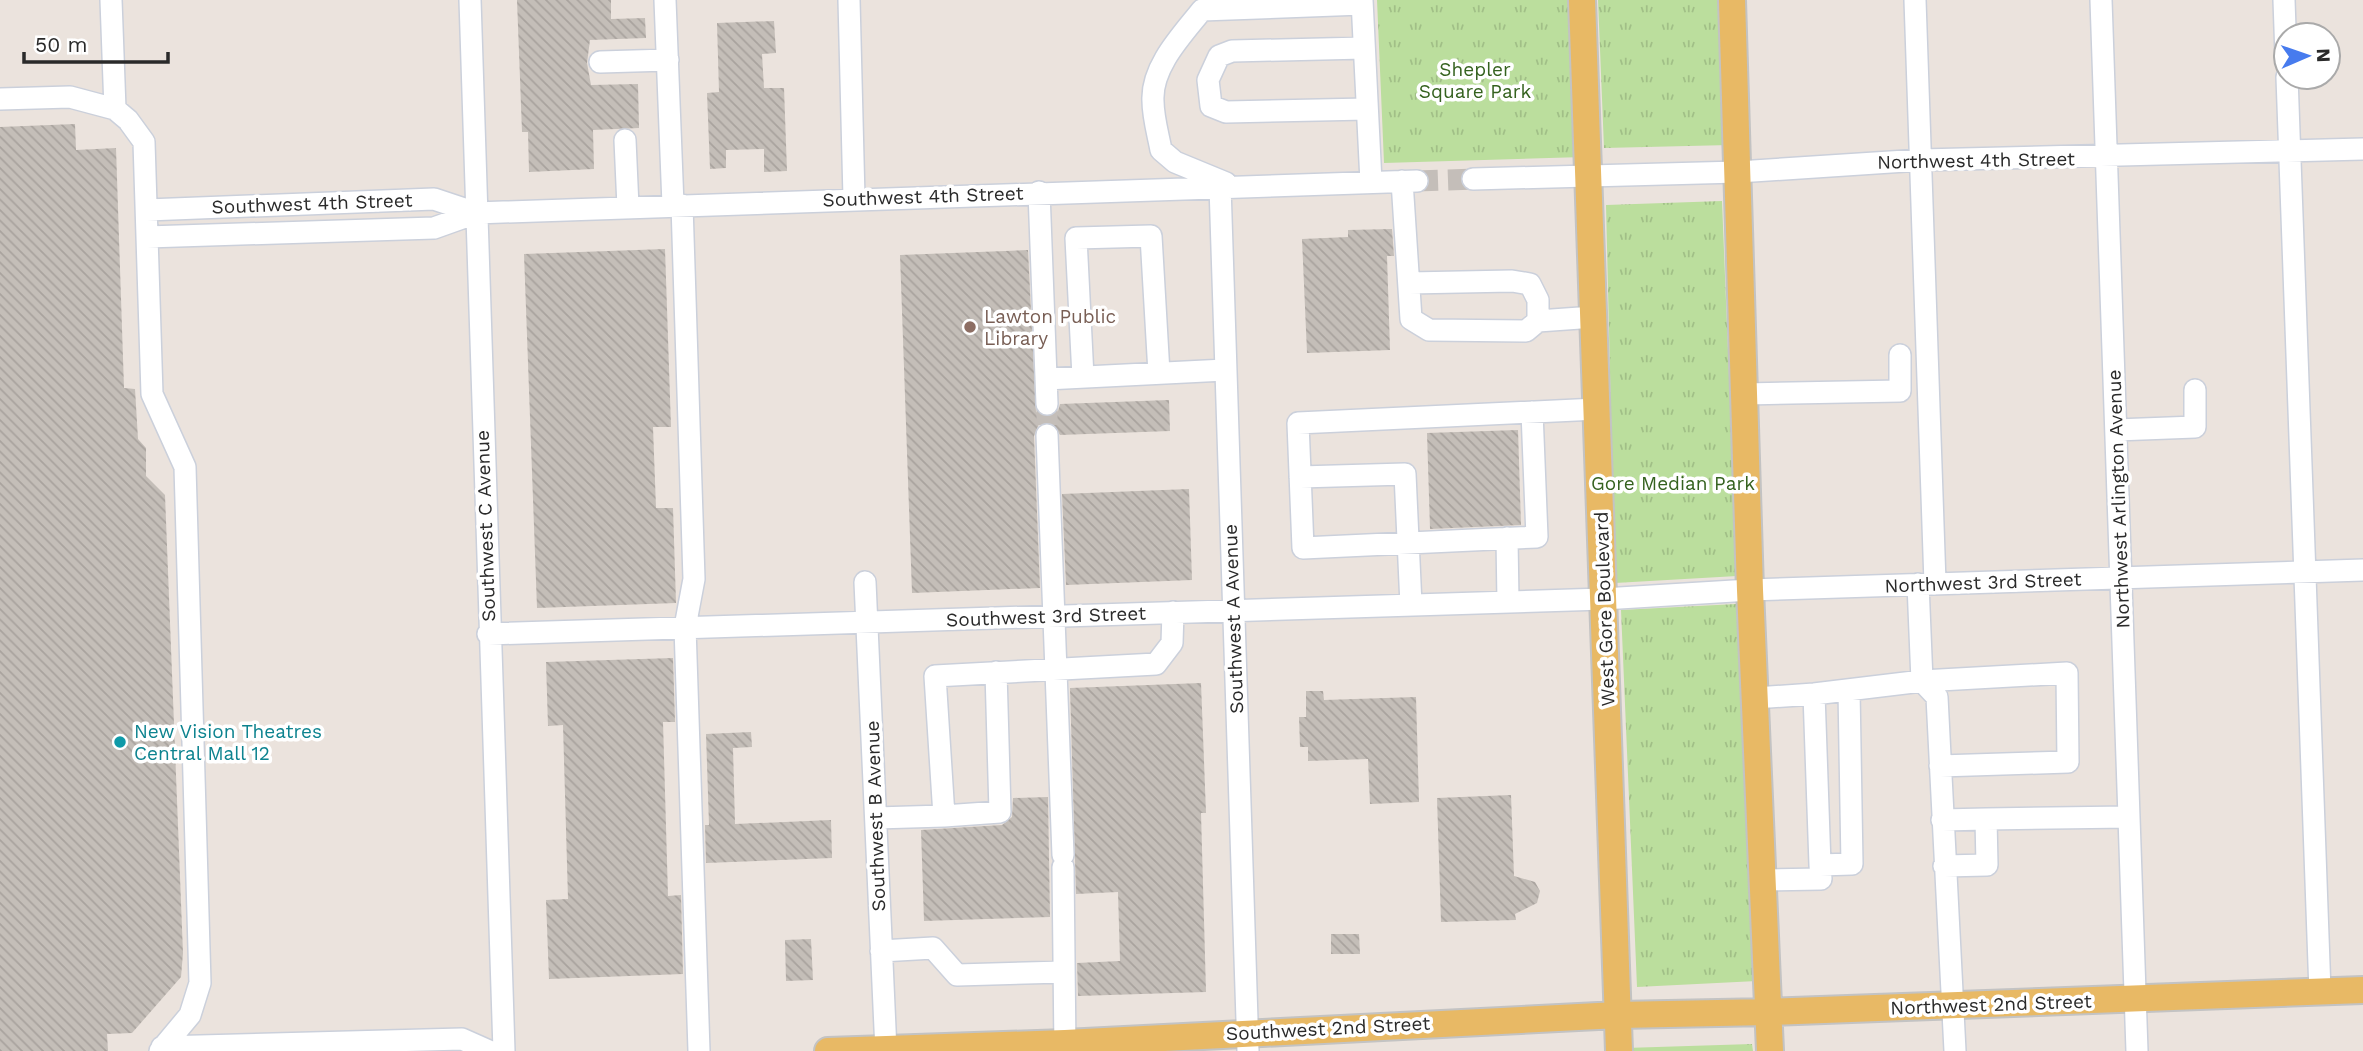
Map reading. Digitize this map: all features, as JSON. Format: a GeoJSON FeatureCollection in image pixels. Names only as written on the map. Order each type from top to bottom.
{"type":"FeatureCollection","features":[{"type":"Feature","properties":{"kind":"main road","name":"West Gore Boulevard"},"geometry":{"type":"LineString","coordinates":[[1583,0],[1619,1051]]}},
{"type":"Feature","properties":{"kind":"main road"},"geometry":{"type":"LineString","coordinates":[[1732,0],[1750,590],[1770,1051]]}},
{"type":"Feature","properties":{"kind":"main road","name":"Northwest 2nd Street"},"geometry":{"type":"LineString","coordinates":[[1618,1014],[1768,1012],[2363,990]]}},
{"type":"Feature","properties":{"kind":"main road","name":"Southwest 2nd Street"},"geometry":{"type":"LineString","coordinates":[[828,1051],[1248,1041],[1618,1014]]}},
{"type":"Feature","properties":{"kind":"street"},"geometry":{"type":"LineString","coordinates":[[111,0],[115,109]]}},
{"type":"Feature","properties":{"kind":"street","name":"Southwest C Avenue"},"geometry":{"type":"LineString","coordinates":[[470,0],[488,634],[504,1051]]}},
{"type":"Feature","properties":{"kind":"street"},"geometry":{"type":"LineString","coordinates":[[665,0],[678,205],[694,579],[685,627],[699,1051]]}},
{"type":"Feature","properties":{"kind":"street"},"geometry":{"type":"LineString","coordinates":[[849,0],[854,198]]}},
{"type":"Feature","properties":{"kind":"street"},"geometry":{"type":"LineString","coordinates":[[1916,0],[1921,159],[1926,584],[1922,681],[1937,697],[1955,1051]]}},
{"type":"Feature","properties":{"kind":"street","name":"Northwest Arlington Avenue"},"geometry":{"type":"LineString","coordinates":[[2101,0],[2137,1051]]}},
{"type":"Feature","properties":{"kind":"street"},"geometry":{"type":"LineString","coordinates":[[2284,0],[2285,21]]}},
{"type":"Feature","properties":{"kind":"street"},"geometry":{"type":"LineString","coordinates":[[1226,186],[1175,162],[1161,150],[1152,99],[1157,73],[1180,38],[1202,10],[1362,2],[1371,182]]}},
{"type":"Feature","properties":{"kind":"street"},"geometry":{"type":"LineString","coordinates":[[1364,48],[1232,51],[1219,56],[1208,80],[1211,106],[1226,112],[1367,108]]}},
{"type":"Feature","properties":{"kind":"street"},"geometry":{"type":"LineString","coordinates":[[600,62],[668,60]]}},
{"type":"Feature","properties":{"kind":"street"},"geometry":{"type":"LineString","coordinates":[[2288,91],[2320,992]]}},
{"type":"Feature","properties":{"kind":"street"},"geometry":{"type":"LineString","coordinates":[[0,99],[70,97],[115,109],[128,120],[144,142],[152,394],[185,467],[200,984],[190,1015],[161,1049]]}},
{"type":"Feature","properties":{"kind":"street"},"geometry":{"type":"LineString","coordinates":[[625,140],[628,207]]}},
{"type":"Feature","properties":{"kind":"street","name":"Northwest 4th Street"},"geometry":{"type":"LineString","coordinates":[[1473,179],[1738,172],[1921,159],[2107,157],[2363,149]]}},
{"type":"Feature","properties":{"kind":"street","name":"Southwest 4th Street"},"geometry":{"type":"LineString","coordinates":[[147,237],[434,228],[476,213],[1409,181],[1409,283]]}},
{"type":"Feature","properties":{"kind":"street","name":"Southwest A Avenue"},"geometry":{"type":"LineString","coordinates":[[1226,186],[1225,370],[1248,1041]]}},
{"type":"Feature","properties":{"kind":"street"},"geometry":{"type":"LineString","coordinates":[[1039,192],[1047,404]]}},
{"type":"Feature","properties":{"kind":"street","name":"Southwest 4th Street"},"geometry":{"type":"LineString","coordinates":[[147,210],[434,199],[476,213]]}},
{"type":"Feature","properties":{"kind":"street"},"geometry":{"type":"LineString","coordinates":[[1083,377],[1076,238],[1151,236],[1159,373]]}},
{"type":"Feature","properties":{"kind":"street"},"geometry":{"type":"LineString","coordinates":[[1538,321],[1538,300],[1530,284],[1512,281],[1409,283],[1411,319],[1429,330],[1526,331],[1538,321],[1594,317]]}},
{"type":"Feature","properties":{"kind":"street"},"geometry":{"type":"LineString","coordinates":[[1745,394],[1900,391],[1900,355]]}},
{"type":"Feature","properties":{"kind":"street"},"geometry":{"type":"LineString","coordinates":[[1046,379],[1225,370]]}},
{"type":"Feature","properties":{"kind":"street"},"geometry":{"type":"LineString","coordinates":[[2116,430],[2195,427],[2195,390]]}},
{"type":"Feature","properties":{"kind":"street"},"geometry":{"type":"LineString","coordinates":[[1532,412],[1537,537],[1303,548],[1298,423],[1532,412],[1597,410]]}},
{"type":"Feature","properties":{"kind":"street"},"geometry":{"type":"LineString","coordinates":[[1047,435],[1058,669],[1065,1047]]}},
{"type":"Feature","properties":{"kind":"street"},"geometry":{"type":"LineString","coordinates":[[1300,477],[1405,474],[1411,605]]}},
{"type":"Feature","properties":{"kind":"street"},"geometry":{"type":"LineString","coordinates":[[1507,538],[1508,602]]}},
{"type":"Feature","properties":{"kind":"street","name":"Northwest 3rd Street"},"geometry":{"type":"LineString","coordinates":[[1603,599],[1750,590],[2363,570]]}},
{"type":"Feature","properties":{"kind":"street","name":"Southwest B Avenue"},"geometry":{"type":"LineString","coordinates":[[865,582],[886,1050]]}},
{"type":"Feature","properties":{"kind":"street","name":"Southwest 3rd Street"},"geometry":{"type":"LineString","coordinates":[[488,634],[1603,599]]}},
{"type":"Feature","properties":{"kind":"street"},"geometry":{"type":"LineString","coordinates":[[944,816],[935,676],[1156,664],[1172,643],[1173,612]]}},
{"type":"Feature","properties":{"kind":"street"},"geometry":{"type":"LineString","coordinates":[[876,818],[1000,812],[996,673]]}},
{"type":"Feature","properties":{"kind":"street"},"geometry":{"type":"LineString","coordinates":[[1755,698],[1922,681],[2067,673],[2068,762],[1940,766]]}},
{"type":"Feature","properties":{"kind":"street"},"geometry":{"type":"LineString","coordinates":[[1820,865],[1852,864],[1849,690]]}},
{"type":"Feature","properties":{"kind":"street"},"geometry":{"type":"LineString","coordinates":[[1762,880],[1821,878],[1814,694]]}},
{"type":"Feature","properties":{"kind":"street"},"geometry":{"type":"LineString","coordinates":[[1942,820],[2129,817]]}},
{"type":"Feature","properties":{"kind":"street"},"geometry":{"type":"LineString","coordinates":[[1944,866],[1987,864],[1986,819]]}},
{"type":"Feature","properties":{"kind":"street"},"geometry":{"type":"LineString","coordinates":[[881,951],[933,948],[957,975],[1063,972]]}},
{"type":"Feature","properties":{"kind":"street"},"geometry":{"type":"LineString","coordinates":[[161,1049],[462,1039],[489,1051]]}},
{"type":"Feature","properties":{"kind":"green space","name":"Shepler Square Park"},"geometry":{"type":"Polygon","coordinates":[[[1377,0],[1577,0],[1583,157],[1384,163],[1377,0]]]}},
{"type":"Feature","properties":{"kind":"green space"},"geometry":{"type":"Polygon","coordinates":[[[1598,0],[1724,0],[1730,145],[1604,148],[1598,0]]]}},
{"type":"Feature","properties":{"kind":"green space","name":"Gore Median Park"},"geometry":{"type":"Polygon","coordinates":[[[1722,201],[1737,576],[1615,583],[1606,205],[1722,201]]]}},
{"type":"Feature","properties":{"kind":"green space"},"geometry":{"type":"Polygon","coordinates":[[[1736,604],[1757,981],[1637,987],[1621,610],[1736,604]]]}},
{"type":"Feature","properties":{"kind":"green space"},"geometry":{"type":"Polygon","coordinates":[[[1752,1044],[1753,1051],[1626,1051],[1625,1048],[1752,1044]]]}},
{"type":"Feature","properties":{"kind":"building"},"geometry":{"type":"Polygon","coordinates":[[[517,0],[611,0],[611,19],[645,18],[646,38],[590,40],[587,63],[591,85],[638,84],[639,128],[593,130],[594,169],[529,172],[528,132],[522,132],[517,0]]]}},
{"type":"Feature","properties":{"kind":"building"},"geometry":{"type":"Polygon","coordinates":[[[774,21],[776,53],[762,54],[764,88],[784,88],[787,171],[764,172],[764,149],[726,150],[726,168],[710,169],[707,93],[719,92],[717,23],[774,21]]]}},
{"type":"Feature","properties":{"kind":"building"},"geometry":{"type":"Polygon","coordinates":[[[75,124],[76,150],[116,148],[124,388],[135,389],[138,439],[146,448],[146,476],[165,495],[183,953],[181,977],[132,1033],[107,1034],[108,1051],[0,1051],[0,127],[75,124]]]}},
{"type":"Feature","properties":{"kind":"building"},"geometry":{"type":"Polygon","coordinates":[[[1392,229],[1394,256],[1387,256],[1390,350],[1307,353],[1302,239],[1348,237],[1348,230],[1392,229]]]}},
{"type":"Feature","properties":{"kind":"building"},"geometry":{"type":"Polygon","coordinates":[[[665,249],[671,427],[653,427],[656,508],[673,508],[676,603],[537,608],[524,254],[665,249]]]}},
{"type":"Feature","properties":{"kind":"building","name":"Lawton Public Library"},"geometry":{"type":"Polygon","coordinates":[[[1028,250],[1036,412],[1048,417],[1058,411],[1060,404],[1169,400],[1170,431],[1060,435],[1052,423],[1039,424],[1034,436],[1040,588],[912,593],[900,255],[1028,250]]]}},
{"type":"Feature","properties":{"kind":"building"},"geometry":{"type":"Polygon","coordinates":[[[1518,430],[1521,525],[1430,529],[1427,433],[1518,430]]]}},
{"type":"Feature","properties":{"kind":"building"},"geometry":{"type":"Polygon","coordinates":[[[1189,489],[1192,580],[1066,585],[1062,494],[1189,489]]]}},
{"type":"Feature","properties":{"kind":"building"},"geometry":{"type":"Polygon","coordinates":[[[673,658],[675,722],[663,722],[668,896],[681,895],[683,974],[549,979],[546,900],[568,899],[563,725],[548,726],[546,662],[673,658]]]}},
{"type":"Feature","properties":{"kind":"building"},"geometry":{"type":"Polygon","coordinates":[[[1201,683],[1206,813],[1201,813],[1206,992],[1078,996],[1077,963],[1120,961],[1118,892],[1076,894],[1070,688],[1201,683]]]}},
{"type":"Feature","properties":{"kind":"building"},"geometry":{"type":"Polygon","coordinates":[[[1306,691],[1323,691],[1324,700],[1416,697],[1419,802],[1370,804],[1368,759],[1308,761],[1308,747],[1300,747],[1299,717],[1306,717],[1306,691]]]}},
{"type":"Feature","properties":{"kind":"building"},"geometry":{"type":"Polygon","coordinates":[[[751,732],[752,747],[733,748],[735,824],[831,820],[832,858],[706,863],[705,825],[709,825],[706,734],[751,732]]]}},
{"type":"Feature","properties":{"kind":"building"},"geometry":{"type":"Polygon","coordinates":[[[1511,795],[1514,876],[1535,882],[1540,891],[1537,903],[1515,914],[1516,920],[1441,922],[1437,798],[1511,795]]]}},
{"type":"Feature","properties":{"kind":"building"},"geometry":{"type":"Polygon","coordinates":[[[1048,797],[1050,917],[924,921],[921,830],[1002,825],[1012,817],[1013,798],[1048,797]]]}},
{"type":"Feature","properties":{"kind":"building"},"geometry":{"type":"Polygon","coordinates":[[[1331,934],[1359,934],[1360,954],[1331,954],[1331,934]]]}},
{"type":"Feature","properties":{"kind":"building"},"geometry":{"type":"Polygon","coordinates":[[[811,939],[813,980],[786,981],[785,940],[811,939]]]}},
{"type":"Feature","properties":{"kind":"tunnel"},"geometry":{"type":"LineString","coordinates":[[1417,181],[1473,179]]}},
{"type":"Feature","properties":{"kind":"tunnel"},"geometry":{"type":"LineString","coordinates":[[1047,404],[1047,435]]}},
{"type":"Feature","properties":{"kind":"place","name":"Lawton Public Library"},"geometry":{"type":"Point","coordinates":[970,327]}},
{"type":"Feature","properties":{"kind":"place","name":"New Vision Theatres Central Mall 12"},"geometry":{"type":"Point","coordinates":[120,742]}}]}
